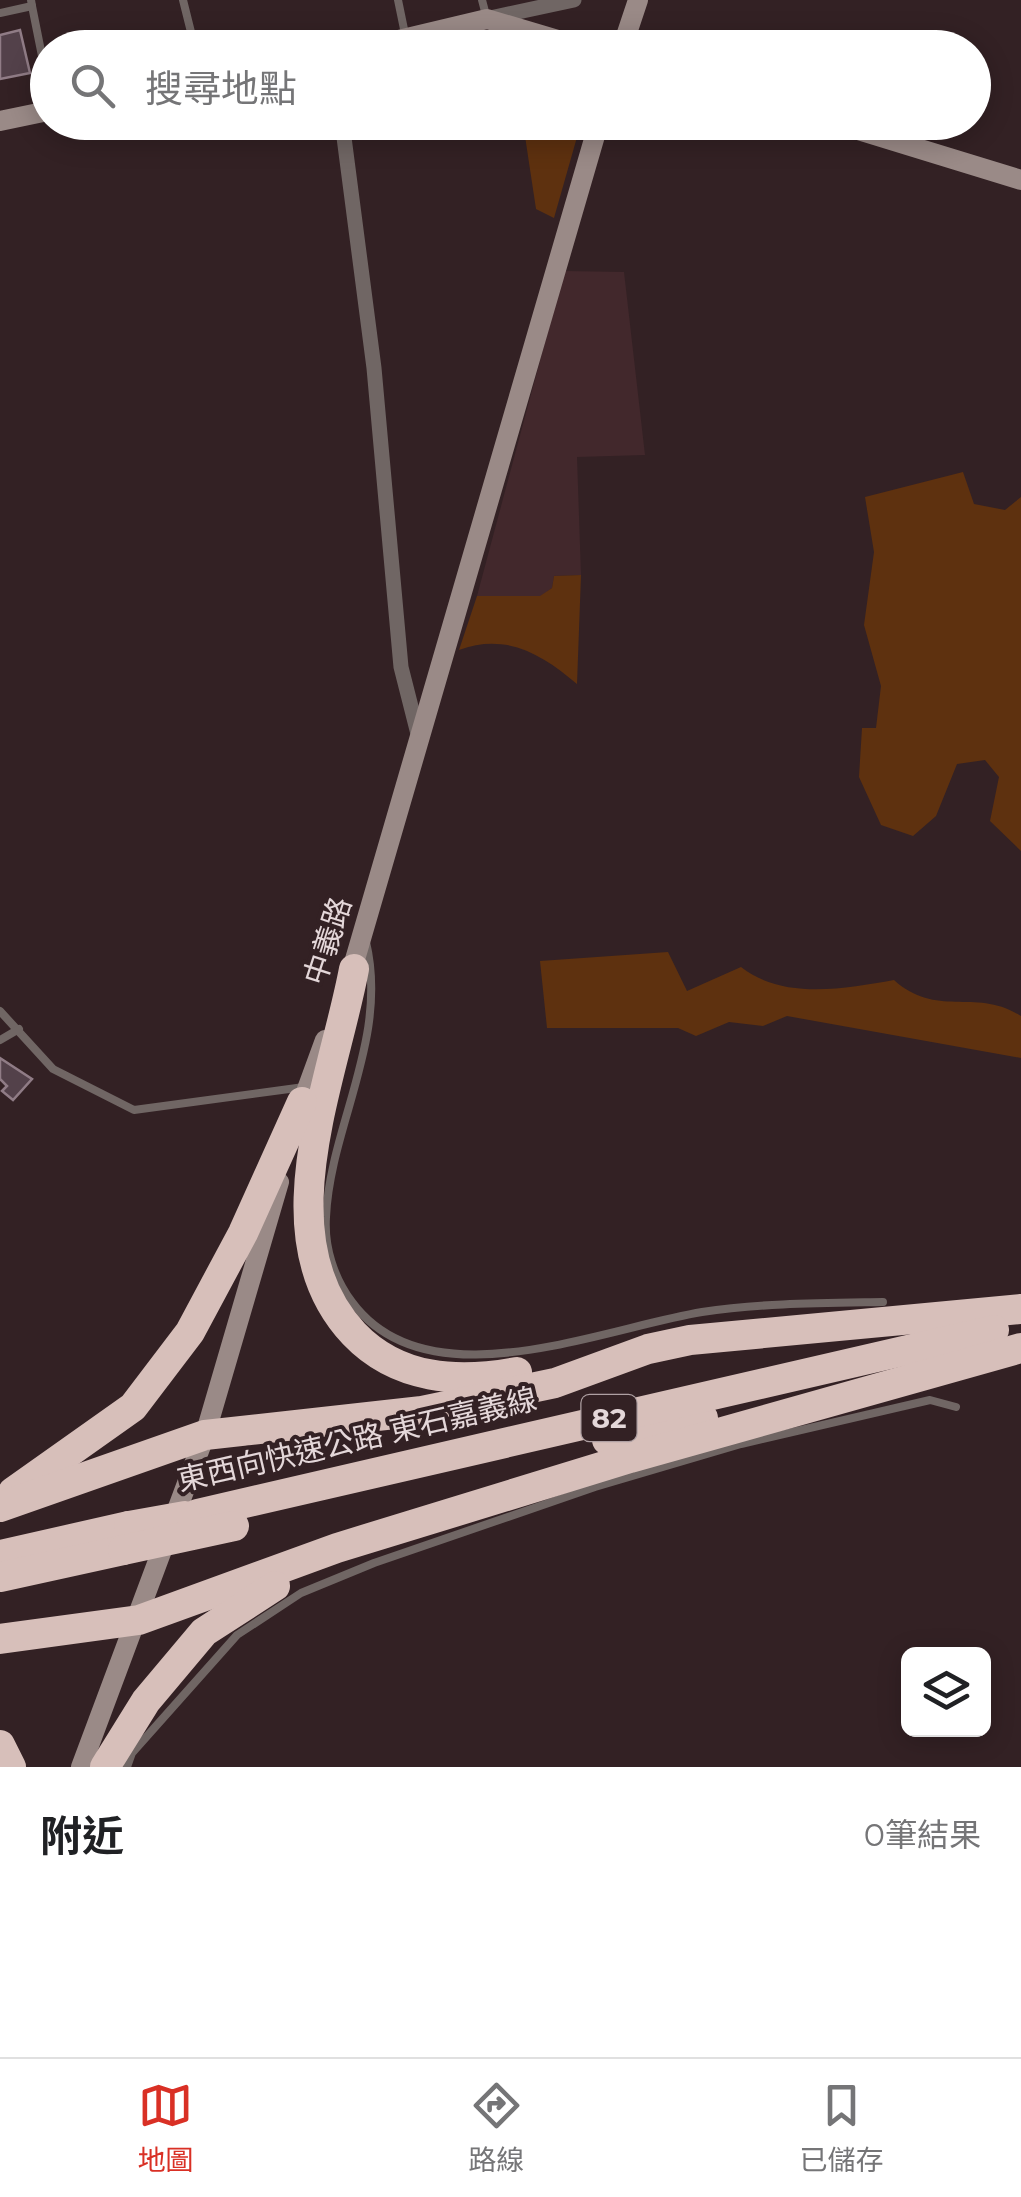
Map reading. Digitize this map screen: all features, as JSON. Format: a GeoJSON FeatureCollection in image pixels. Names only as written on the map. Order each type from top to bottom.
{"type":"FeatureCollection","features":[{"type":"Feature","properties":{"kind":"highway"},"geometry":{"type":"LineString","coordinates":[[0,1505],[133,1407],[190,1332],[312,1094],[354,969]]}},
{"type":"Feature","properties":{"kind":"highway"},"geometry":{"type":"LineString","coordinates":[[312,1094],[311,1248],[322,1289],[366,1348],[420,1374],[488,1377],[727,1334],[923,1321],[1021,1309]]}},
{"type":"Feature","properties":{"kind":"highway","name":"東西向快速公路 東石嘉義線"},"geometry":{"type":"LineString","coordinates":[[0,1577],[198,1514],[1021,1324]]}},
{"type":"Feature","properties":{"kind":"highway"},"geometry":{"type":"LineString","coordinates":[[0,1640],[139,1620],[337,1548],[630,1458],[1021,1346]]}},
{"type":"Feature","properties":{"kind":"highway","name":"東西向快速公路 東石嘉義線"},"geometry":{"type":"LineString","coordinates":[[0,1555],[234,1526],[1021,1346]]}},
{"type":"Feature","properties":{"kind":"highway"},"geometry":{"type":"LineString","coordinates":[[0,1505],[205,1435],[422,1411],[555,1383],[648,1349]]}},
{"type":"Feature","properties":{"kind":"highway"},"geometry":{"type":"LineString","coordinates":[[106,1767],[146,1701],[204,1632],[278,1584],[412,1528]]}},
{"type":"Feature","properties":{"kind":"highway"},"geometry":{"type":"LineString","coordinates":[[0,1745],[11,1767]]}},
{"type":"Feature","properties":{"kind":"street"},"geometry":{"type":"LineString","coordinates":[[430,30],[485,9],[574,0]]}},
{"type":"Feature","properties":{"kind":"street"},"geometry":{"type":"LineString","coordinates":[[628,30],[638,0]]}},
{"type":"Feature","properties":{"kind":"street"},"geometry":{"type":"LineString","coordinates":[[485,9],[539,30]]}},
{"type":"Feature","properties":{"kind":"street"},"geometry":{"type":"LineString","coordinates":[[0,121],[30,115]]}},
{"type":"Feature","properties":{"kind":"street"},"geometry":{"type":"LineString","coordinates":[[344,140],[374,368],[401,667],[420,743]]}},
{"type":"Feature","properties":{"kind":"street","name":"中義路"},"geometry":{"type":"LineString","coordinates":[[354,969],[595,140]]}},
{"type":"Feature","properties":{"kind":"street"},"geometry":{"type":"LineString","coordinates":[[891,140],[1021,180]]}},
{"type":"Feature","properties":{"kind":"street"},"geometry":{"type":"LineString","coordinates":[[80,1767],[139,1620],[205,1435],[312,1094]]}},
{"type":"Feature","properties":{"kind":"lane"},"geometry":{"type":"LineString","coordinates":[[182,0],[190,30]]}},
{"type":"Feature","properties":{"kind":"lane"},"geometry":{"type":"LineString","coordinates":[[398,0],[404,30]]}},
{"type":"Feature","properties":{"kind":"lane"},"geometry":{"type":"LineString","coordinates":[[0,12],[32,3],[37,30]]}},
{"type":"Feature","properties":{"kind":"lane"},"geometry":{"type":"LineString","coordinates":[[363,930],[369,954],[369,1020],[325,1223],[334,1273],[361,1314],[380,1330],[410,1348],[474,1357],[730,1308],[883,1302]]}},
{"type":"Feature","properties":{"kind":"lane"},"geometry":{"type":"LineString","coordinates":[[0,1011],[53,1069],[134,1110],[312,1094]]}},
{"type":"Feature","properties":{"kind":"lane"},"geometry":{"type":"LineString","coordinates":[[0,1040],[19,1029]]}},
{"type":"Feature","properties":{"kind":"lane"},"geometry":{"type":"LineString","coordinates":[[127,1767],[132,1753],[237,1635],[301,1593],[429,1544],[741,1444],[930,1400],[956,1407]]}},
{"type":"Feature","properties":{"kind":"shaded area"},"geometry":{"type":"Polygon","coordinates":[[[526,140],[576,140],[554,218],[536,209],[526,140]]]}},
{"type":"Feature","properties":{"kind":"shaded area"},"geometry":{"type":"Polygon","coordinates":[[[564,271],[624,272],[645,455],[577,457],[581,575],[554,576],[552,588],[541,596],[477,596],[564,271]]]}},
{"type":"Feature","properties":{"kind":"shaded area"},"geometry":{"type":"Polygon","coordinates":[[[963,472],[974,504],[1005,510],[1021,497],[1021,851],[990,821],[999,777],[985,760],[957,764],[936,816],[913,836],[881,825],[859,777],[862,728],[876,728],[881,686],[864,625],[874,552],[865,497],[963,472]]]}},
{"type":"Feature","properties":{"kind":"shaded area"},"geometry":{"type":"Polygon","coordinates":[[[581,575],[577,684],[523,649],[492,644],[459,650],[477,596],[540,596],[552,588],[554,576],[581,575]]]}},
{"type":"Feature","properties":{"kind":"shaded area"},"geometry":{"type":"Polygon","coordinates":[[[668,952],[687,991],[741,967],[776,984],[795,988],[835,989],[894,980],[926,998],[1004,1008],[1021,1016],[1021,1058],[787,1016],[763,1026],[729,1022],[696,1036],[678,1028],[547,1028],[540,961],[668,952]]]}},
{"type":"Feature","properties":{"kind":"building"},"geometry":{"type":"Polygon","coordinates":[[[20,30],[30,73],[0,79],[0,35],[20,30]]]}},
{"type":"Feature","properties":{"kind":"building"},"geometry":{"type":"Polygon","coordinates":[[[0,1058],[32,1079],[13,1100],[2,1091],[7,1086],[0,1079],[0,1058]]]}}]}
